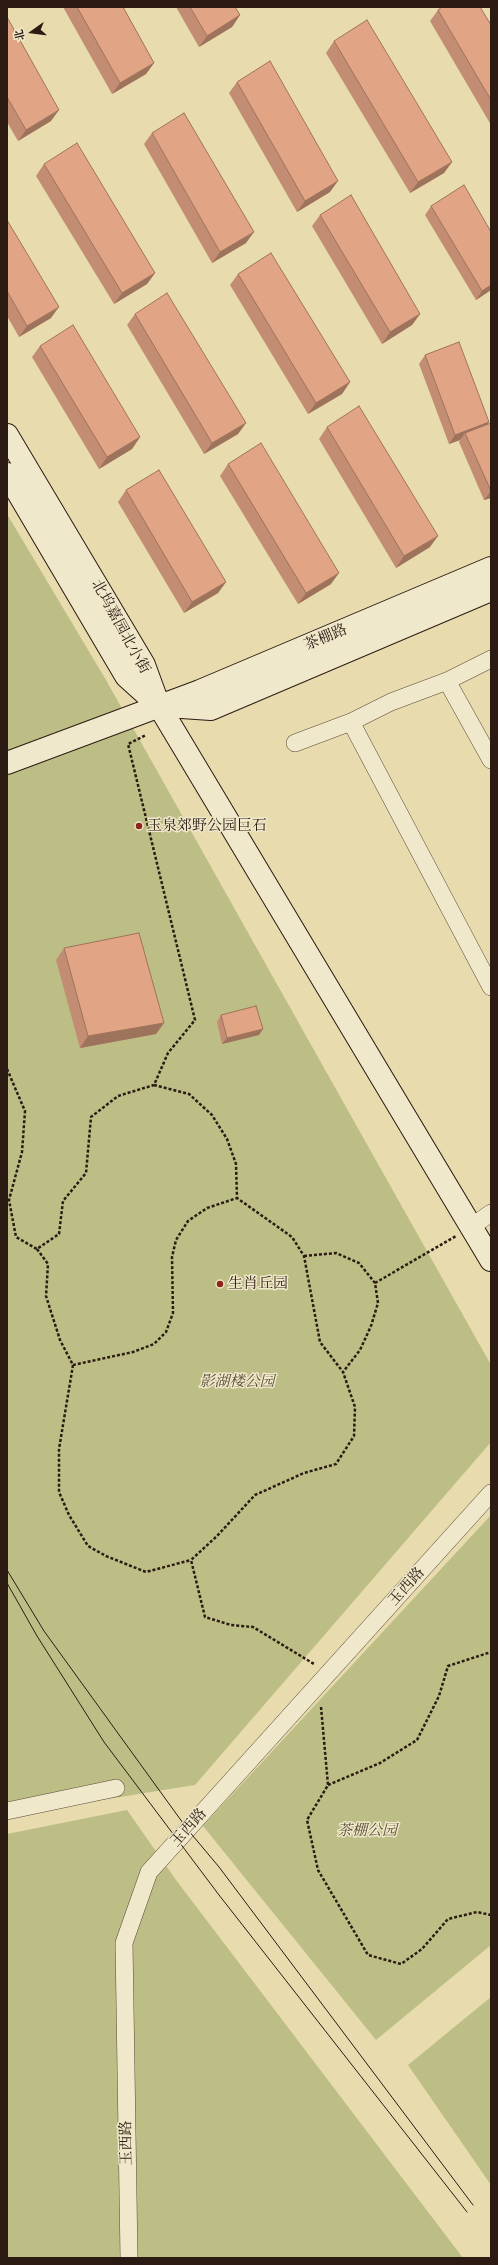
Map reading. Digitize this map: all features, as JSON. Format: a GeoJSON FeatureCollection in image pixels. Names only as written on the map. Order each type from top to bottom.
{"type":"FeatureCollection","features":[{"type":"Feature","properties":{"kind":"street","name":"北坞嘉园北小街"},"geometry":{"type":"LineString","coordinates":[[7,434],[144,665],[159,706]]}},
{"type":"Feature","properties":{"kind":"street","name":"北坞嘉园北小街"},"geometry":{"type":"LineString","coordinates":[[7,474],[126,676],[159,706]]}},
{"type":"Feature","properties":{"kind":"street","name":"茶棚路"},"geometry":{"type":"LineString","coordinates":[[7,763],[200,691],[491,568]]}},
{"type":"Feature","properties":{"kind":"street","name":"茶棚路"},"geometry":{"type":"LineString","coordinates":[[159,706],[211,709],[491,590]]}},
{"type":"Feature","properties":{"kind":"street"},"geometry":{"type":"LineString","coordinates":[[294,743],[351,722],[391,702],[447,680],[491,659]]}},
{"type":"Feature","properties":{"kind":"street"},"geometry":{"type":"LineString","coordinates":[[447,680],[491,760]]}},
{"type":"Feature","properties":{"kind":"street"},"geometry":{"type":"LineString","coordinates":[[159,706],[491,1260]]}},
{"type":"Feature","properties":{"kind":"street"},"geometry":{"type":"LineString","coordinates":[[351,722],[491,987]]}},
{"type":"Feature","properties":{"kind":"street"},"geometry":{"type":"LineString","coordinates":[[471,1227],[491,1213]]}},
{"type":"Feature","properties":{"kind":"street","name":"玉西路"},"geometry":{"type":"LineString","coordinates":[[129,2258],[124,1943],[149,1872],[491,1493]]}},
{"type":"Feature","properties":{"kind":"street"},"geometry":{"type":"LineString","coordinates":[[7,1811],[116,1788]]}},
{"type":"Feature","properties":{"kind":"path"},"geometry":{"type":"LineString","coordinates":[[146,735],[128,744],[195,1020],[168,1053],[154,1085]]}},
{"type":"Feature","properties":{"kind":"path"},"geometry":{"type":"LineString","coordinates":[[7,1069],[25,1111],[22,1152],[9,1200],[16,1237],[37,1249],[48,1264],[46,1296],[60,1340],[73,1365],[59,1449],[59,1492],[69,1515],[88,1546],[106,1556],[146,1572],[191,1560],[217,1536],[255,1496],[304,1473],[336,1464],[354,1436],[355,1407],[343,1372],[320,1342],[304,1256],[292,1237],[237,1198]]}},
{"type":"Feature","properties":{"kind":"path"},"geometry":{"type":"LineString","coordinates":[[37,1249],[59,1234],[63,1201],[86,1173],[91,1117],[118,1096],[154,1085],[189,1094],[212,1115],[228,1138],[236,1164],[237,1198]]}},
{"type":"Feature","properties":{"kind":"path"},"geometry":{"type":"LineString","coordinates":[[73,1365],[133,1352],[154,1344],[166,1332],[173,1313],[171,1277],[176,1240],[188,1220],[207,1208],[237,1198]]}},
{"type":"Feature","properties":{"kind":"path"},"geometry":{"type":"LineString","coordinates":[[375,1283],[471,1227]]}},
{"type":"Feature","properties":{"kind":"path"},"geometry":{"type":"LineString","coordinates":[[304,1256],[336,1253],[359,1263],[375,1283],[378,1303],[372,1326],[360,1350],[343,1372]]}},
{"type":"Feature","properties":{"kind":"path"},"geometry":{"type":"LineString","coordinates":[[191,1560],[205,1617],[231,1625],[253,1627],[329,1673]]}},
{"type":"Feature","properties":{"kind":"path"},"geometry":{"type":"LineString","coordinates":[[328,1785],[380,1763],[417,1740],[439,1696],[448,1666],[491,1652]]}},
{"type":"Feature","properties":{"kind":"path"},"geometry":{"type":"LineString","coordinates":[[325,1702],[321,1707],[328,1785],[308,1820],[318,1870],[368,1955],[401,1964],[422,1949],[448,1919],[477,1912],[491,1915]]}},
{"type":"Feature","properties":{"kind":"green space","name":"影湖楼公园"},"geometry":{"type":"Polygon","coordinates":[[[7,514],[106,680],[491,1365],[491,1442],[195,1785],[7,1815],[7,514]]]}},
{"type":"Feature","properties":{"kind":"green space","name":"茶棚公园"},"geometry":{"type":"Polygon","coordinates":[[[491,1515],[491,1945],[376,2040],[203,1826],[491,1515]]]}},
{"type":"Feature","properties":{"kind":"green space"},"geometry":{"type":"Polygon","coordinates":[[[127,1810],[176,1880],[463,2258],[7,2258],[7,1834],[127,1810]]]}},
{"type":"Feature","properties":{"kind":"green space"},"geometry":{"type":"Polygon","coordinates":[[[491,1997],[491,2185],[408,2065],[491,1997]]]}},
{"type":"Feature","properties":{"kind":"building"},"geometry":{"type":"Polygon","coordinates":[[[77,7],[123,7],[154,63],[120,83],[77,7]]]}},
{"type":"Feature","properties":{"kind":"building"},"geometry":{"type":"Polygon","coordinates":[[[190,7],[235,7],[240,15],[207,36],[190,7]]]}},
{"type":"Feature","properties":{"kind":"building"},"geometry":{"type":"Polygon","coordinates":[[[442,7],[480,7],[491,25],[491,100],[438,10],[442,7]]]}},
{"type":"Feature","properties":{"kind":"building"},"geometry":{"type":"Polygon","coordinates":[[[7,17],[59,110],[26,130],[7,97],[7,17]]]}},
{"type":"Feature","properties":{"kind":"building"},"geometry":{"type":"Polygon","coordinates":[[[367,20],[452,162],[418,182],[334,41],[367,20]]]}},
{"type":"Feature","properties":{"kind":"building"},"geometry":{"type":"Polygon","coordinates":[[[270,61],[338,181],[305,201],[237,82],[270,61]]]}},
{"type":"Feature","properties":{"kind":"building"},"geometry":{"type":"Polygon","coordinates":[[[184,113],[254,232],[220,252],[152,133],[184,113]]]}},
{"type":"Feature","properties":{"kind":"building"},"geometry":{"type":"Polygon","coordinates":[[[77,143],[155,273],[122,293],[44,164],[77,143]]]}},
{"type":"Feature","properties":{"kind":"building"},"geometry":{"type":"Polygon","coordinates":[[[464,185],[491,232],[491,285],[482,291],[431,206],[464,185]]]}},
{"type":"Feature","properties":{"kind":"building"},"geometry":{"type":"Polygon","coordinates":[[[351,195],[420,314],[390,332],[320,215],[351,195]]]}},
{"type":"Feature","properties":{"kind":"building"},"geometry":{"type":"Polygon","coordinates":[[[7,220],[59,307],[27,326],[7,291],[7,220]]]}},
{"type":"Feature","properties":{"kind":"building"},"geometry":{"type":"Polygon","coordinates":[[[271,253],[350,382],[316,403],[238,274],[271,253]]]}},
{"type":"Feature","properties":{"kind":"building"},"geometry":{"type":"Polygon","coordinates":[[[167,293],[246,423],[212,443],[135,314],[167,293]]]}},
{"type":"Feature","properties":{"kind":"building"},"geometry":{"type":"Polygon","coordinates":[[[73,325],[140,437],[107,457],[40,346],[73,325]]]}},
{"type":"Feature","properties":{"kind":"building"},"geometry":{"type":"Polygon","coordinates":[[[459,342],[489,422],[455,435],[425,355],[459,342]]]}},
{"type":"Feature","properties":{"kind":"building"},"geometry":{"type":"Polygon","coordinates":[[[359,406],[438,536],[404,556],[327,427],[359,406]]]}},
{"type":"Feature","properties":{"kind":"building"},"geometry":{"type":"Polygon","coordinates":[[[491,423],[491,491],[465,433],[491,423]]]}},
{"type":"Feature","properties":{"kind":"building"},"geometry":{"type":"Polygon","coordinates":[[[261,443],[339,573],[306,593],[228,464],[261,443]]]}},
{"type":"Feature","properties":{"kind":"building"},"geometry":{"type":"Polygon","coordinates":[[[159,470],[226,582],[192,602],[126,490],[159,470]]]}},
{"type":"Feature","properties":{"kind":"building"},"geometry":{"type":"Polygon","coordinates":[[[139,933],[164,1023],[88,1036],[64,948],[139,933]]]}},
{"type":"Feature","properties":{"kind":"building"},"geometry":{"type":"Polygon","coordinates":[[[256,1006],[263,1029],[227,1038],[221,1015],[256,1006]]]}},
{"type":"Feature","properties":{"kind":"tram line"},"geometry":{"type":"LineString","coordinates":[[7,1570],[44,1631],[188,1830],[219,1867],[473,2205]]}},
{"type":"Feature","properties":{"kind":"tram line"},"geometry":{"type":"LineString","coordinates":[[7,1583],[37,1636],[104,1742],[219,1895],[467,2212]]}},
{"type":"Feature","properties":{"kind":"place","name":"玉泉郊野公园巨石"},"geometry":{"type":"Point","coordinates":[139,826]}},
{"type":"Feature","properties":{"kind":"place","name":"生肖丘园"},"geometry":{"type":"Point","coordinates":[220,1284]}}]}
